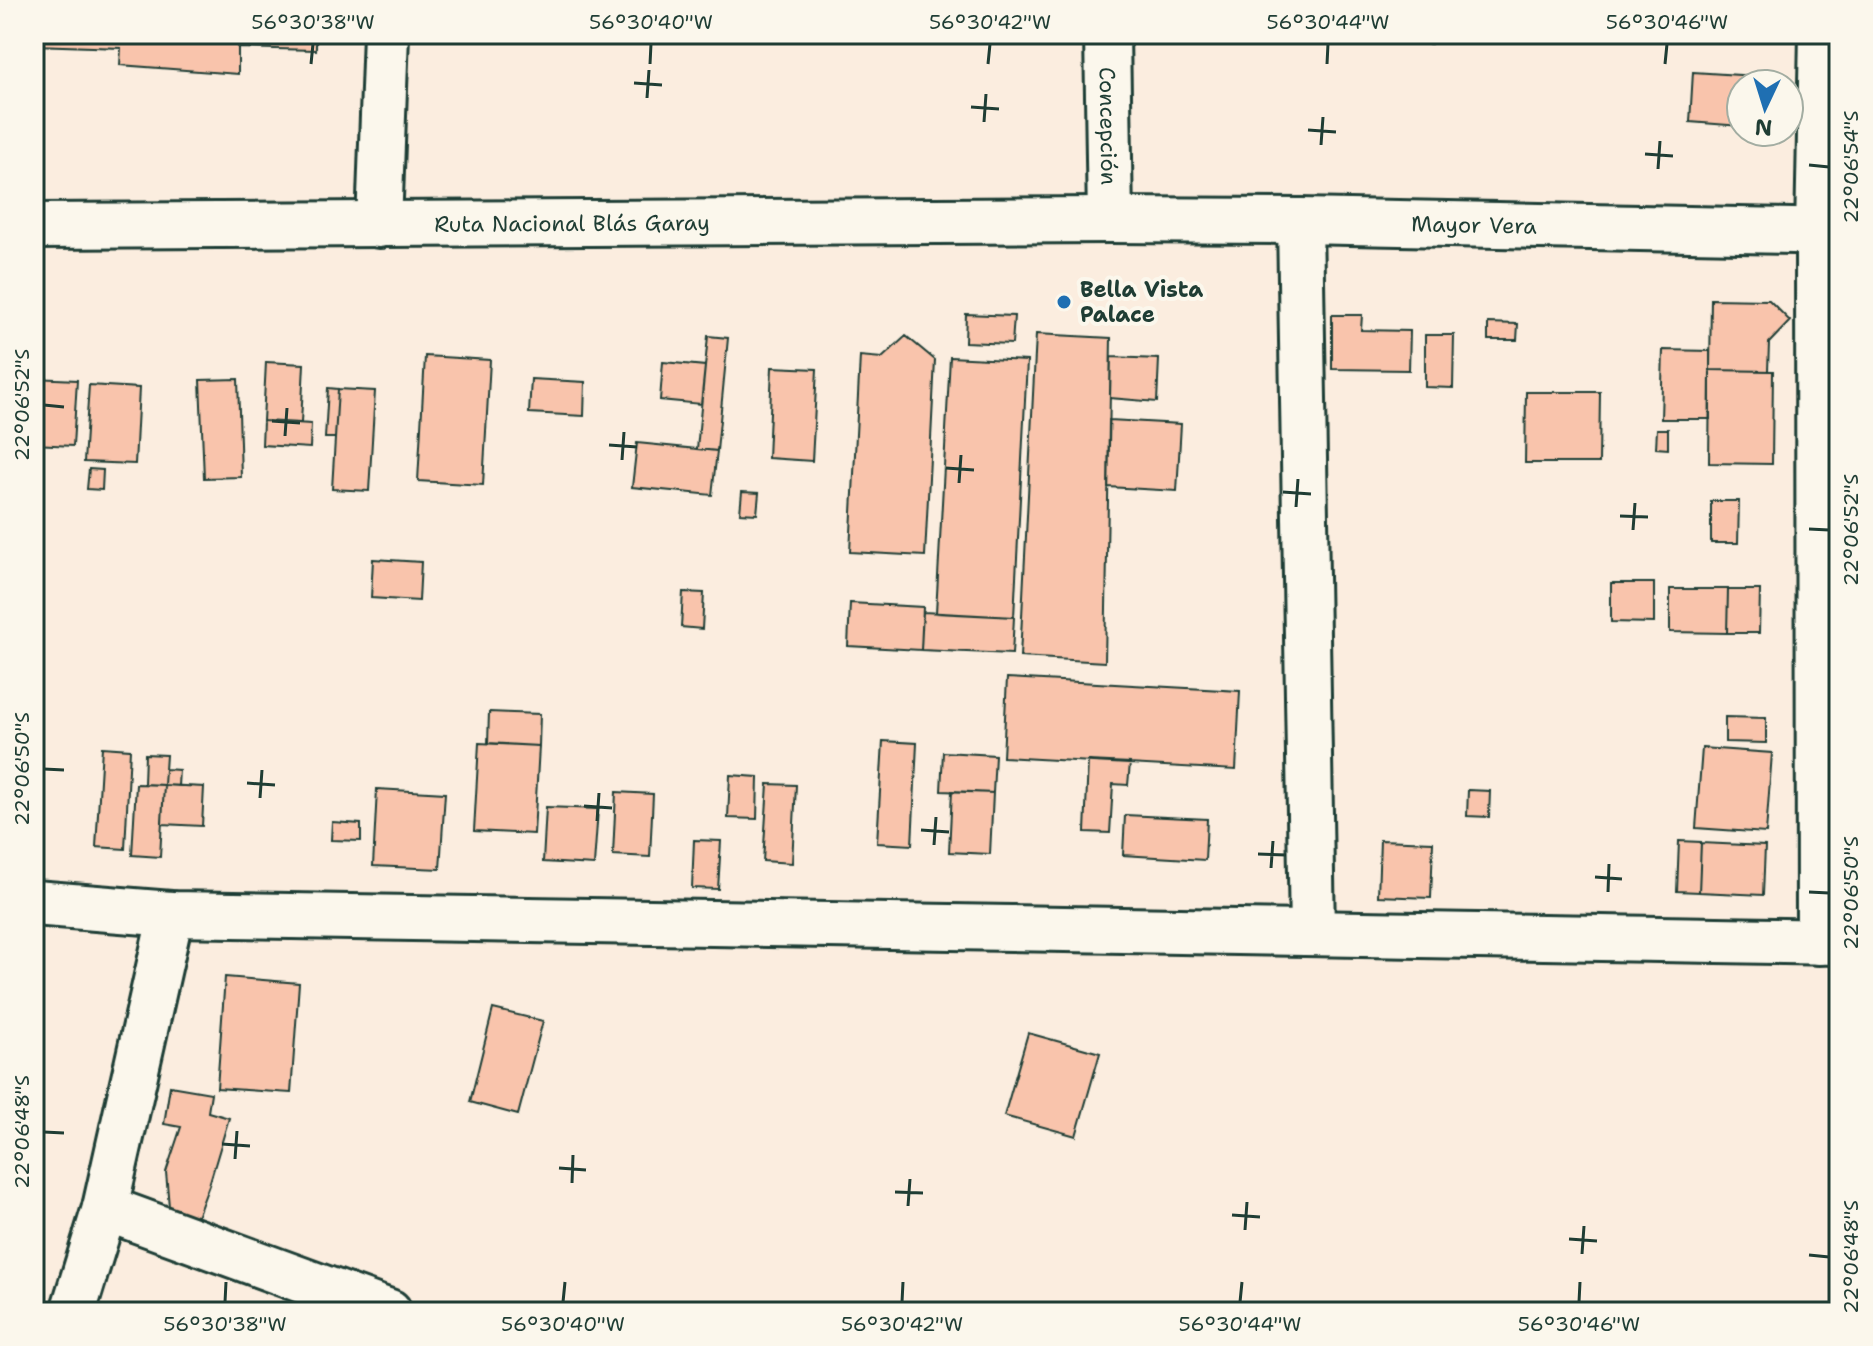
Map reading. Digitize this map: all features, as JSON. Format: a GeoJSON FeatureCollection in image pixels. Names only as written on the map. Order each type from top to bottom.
{"type":"FeatureCollection","features":[{"type":"Feature","properties":{"kind":"main road"},"geometry":{"type":"LineString","coordinates":[[379,225],[386,34]]}},
{"type":"Feature","properties":{"kind":"main road","name":"Concepción"},"geometry":{"type":"LineString","coordinates":[[1107,34],[1110,220]]}},
{"type":"Feature","properties":{"kind":"main road"},"geometry":{"type":"LineString","coordinates":[[34,903],[171,914],[1829,942],[1829,232],[1822,34]]}},
{"type":"Feature","properties":{"kind":"main road","name":"Ruta Nacional Blás Garay"},"geometry":{"type":"LineString","coordinates":[[34,226],[1110,220]]}},
{"type":"Feature","properties":{"kind":"main road","name":"Mayor Vera"},"geometry":{"type":"LineString","coordinates":[[1110,220],[1829,232]]}},
{"type":"Feature","properties":{"kind":"main road"},"geometry":{"type":"LineString","coordinates":[[1300,221],[1312,933]]}},
{"type":"Feature","properties":{"kind":"main road"},"geometry":{"type":"LineString","coordinates":[[73,1312],[105,1208],[171,914]]}},
{"type":"Feature","properties":{"kind":"main road"},"geometry":{"type":"LineString","coordinates":[[105,1208],[389,1312]]}},
{"type":"Feature","properties":{"kind":"building"},"geometry":{"type":"Polygon","coordinates":[[[34,34],[316,34],[316,50],[238,48],[238,74],[120,65],[121,48],[34,45],[34,34]]]}},
{"type":"Feature","properties":{"kind":"building"},"geometry":{"type":"Polygon","coordinates":[[[1358,34],[1431,34],[1431,44],[1358,40],[1358,34]]]}},
{"type":"Feature","properties":{"kind":"building"},"geometry":{"type":"Polygon","coordinates":[[[1694,34],[1761,34],[1761,40],[1694,34]]]}},
{"type":"Feature","properties":{"kind":"building"},"geometry":{"type":"Polygon","coordinates":[[[1693,72],[1725,74],[1725,125],[1690,122],[1693,72]]]}},
{"type":"Feature","properties":{"kind":"building"},"geometry":{"type":"Polygon","coordinates":[[[1711,299],[1769,300],[1790,321],[1769,343],[1768,371],[1710,370],[1711,299]]]}},
{"type":"Feature","properties":{"kind":"building"},"geometry":{"type":"Polygon","coordinates":[[[966,314],[1014,316],[1012,344],[965,342],[966,314]]]}},
{"type":"Feature","properties":{"kind":"building"},"geometry":{"type":"Polygon","coordinates":[[[1332,315],[1362,315],[1361,330],[1410,331],[1409,370],[1332,369],[1332,315]]]}},
{"type":"Feature","properties":{"kind":"building"},"geometry":{"type":"Polygon","coordinates":[[[1488,323],[1518,324],[1517,340],[1488,340],[1488,323]]]}},
{"type":"Feature","properties":{"kind":"building"},"geometry":{"type":"Polygon","coordinates":[[[1036,334],[1111,338],[1105,662],[1020,657],[1036,334]]]}},
{"type":"Feature","properties":{"kind":"building"},"geometry":{"type":"Polygon","coordinates":[[[1425,335],[1454,335],[1453,388],[1425,387],[1425,335]]]}},
{"type":"Feature","properties":{"kind":"building"},"geometry":{"type":"Polygon","coordinates":[[[708,336],[728,338],[717,451],[697,449],[708,336]]]}},
{"type":"Feature","properties":{"kind":"building"},"geometry":{"type":"Polygon","coordinates":[[[906,336],[935,360],[925,556],[850,552],[860,356],[882,358],[906,336]]]}},
{"type":"Feature","properties":{"kind":"building"},"geometry":{"type":"Polygon","coordinates":[[[1663,350],[1710,351],[1710,419],[1661,419],[1663,350]]]}},
{"type":"Feature","properties":{"kind":"building"},"geometry":{"type":"Polygon","coordinates":[[[425,356],[490,360],[483,485],[418,481],[425,356]]]}},
{"type":"Feature","properties":{"kind":"building"},"geometry":{"type":"Polygon","coordinates":[[[950,357],[1027,361],[1014,617],[936,613],[950,357]]]}},
{"type":"Feature","properties":{"kind":"building"},"geometry":{"type":"Polygon","coordinates":[[[1111,357],[1159,359],[1157,402],[1110,398],[1111,357]]]}},
{"type":"Feature","properties":{"kind":"building"},"geometry":{"type":"Polygon","coordinates":[[[266,362],[304,364],[301,423],[263,421],[266,362]]]}},
{"type":"Feature","properties":{"kind":"building"},"geometry":{"type":"Polygon","coordinates":[[[663,362],[705,366],[701,404],[660,400],[663,362]]]}},
{"type":"Feature","properties":{"kind":"building"},"geometry":{"type":"Polygon","coordinates":[[[772,367],[817,369],[812,461],[768,458],[772,367]]]}},
{"type":"Feature","properties":{"kind":"building"},"geometry":{"type":"Polygon","coordinates":[[[1710,370],[1773,371],[1772,464],[1709,463],[1710,370]]]}},
{"type":"Feature","properties":{"kind":"building"},"geometry":{"type":"Polygon","coordinates":[[[34,378],[77,380],[73,446],[34,444],[34,378]]]}},
{"type":"Feature","properties":{"kind":"building"},"geometry":{"type":"Polygon","coordinates":[[[238,379],[241,477],[204,478],[200,380],[238,379]]]}},
{"type":"Feature","properties":{"kind":"building"},"geometry":{"type":"Polygon","coordinates":[[[531,379],[585,382],[584,416],[529,413],[531,379]]]}},
{"type":"Feature","properties":{"kind":"building"},"geometry":{"type":"Polygon","coordinates":[[[89,385],[139,388],[135,464],[84,462],[89,385]]]}},
{"type":"Feature","properties":{"kind":"building"},"geometry":{"type":"Polygon","coordinates":[[[328,388],[338,389],[335,438],[325,438],[328,388]]]}},
{"type":"Feature","properties":{"kind":"building"},"geometry":{"type":"Polygon","coordinates":[[[338,389],[375,391],[369,491],[332,489],[338,389]]]}},
{"type":"Feature","properties":{"kind":"building"},"geometry":{"type":"Polygon","coordinates":[[[1526,392],[1600,392],[1599,463],[1525,463],[1526,392]]]}},
{"type":"Feature","properties":{"kind":"building"},"geometry":{"type":"Polygon","coordinates":[[[1109,420],[1181,424],[1177,491],[1108,487],[1109,420]]]}},
{"type":"Feature","properties":{"kind":"building"},"geometry":{"type":"Polygon","coordinates":[[[263,421],[311,424],[310,448],[262,445],[263,421]]]}},
{"type":"Feature","properties":{"kind":"building"},"geometry":{"type":"Polygon","coordinates":[[[1657,429],[1668,429],[1668,449],[1656,448],[1657,429]]]}},
{"type":"Feature","properties":{"kind":"building"},"geometry":{"type":"Polygon","coordinates":[[[637,443],[717,451],[712,495],[632,487],[637,443]]]}},
{"type":"Feature","properties":{"kind":"building"},"geometry":{"type":"Polygon","coordinates":[[[89,469],[103,470],[102,490],[87,489],[89,469]]]}},
{"type":"Feature","properties":{"kind":"building"},"geometry":{"type":"Polygon","coordinates":[[[742,492],[759,493],[757,514],[740,513],[742,492]]]}},
{"type":"Feature","properties":{"kind":"building"},"geometry":{"type":"Polygon","coordinates":[[[1711,501],[1739,501],[1738,543],[1711,543],[1711,501]]]}},
{"type":"Feature","properties":{"kind":"building"},"geometry":{"type":"Polygon","coordinates":[[[373,559],[421,562],[419,601],[371,598],[373,559]]]}},
{"type":"Feature","properties":{"kind":"building"},"geometry":{"type":"Polygon","coordinates":[[[1611,583],[1654,583],[1654,623],[1611,622],[1611,583]]]}},
{"type":"Feature","properties":{"kind":"building"},"geometry":{"type":"Polygon","coordinates":[[[1670,589],[1728,589],[1727,633],[1670,632],[1670,589]]]}},
{"type":"Feature","properties":{"kind":"building"},"geometry":{"type":"Polygon","coordinates":[[[1728,590],[1760,590],[1759,633],[1727,633],[1728,590]]]}},
{"type":"Feature","properties":{"kind":"building"},"geometry":{"type":"Polygon","coordinates":[[[683,592],[704,593],[702,629],[681,627],[683,592]]]}},
{"type":"Feature","properties":{"kind":"building"},"geometry":{"type":"Polygon","coordinates":[[[850,603],[923,607],[921,650],[848,646],[850,603]]]}},
{"type":"Feature","properties":{"kind":"building"},"geometry":{"type":"Polygon","coordinates":[[[923,612],[1014,617],[1012,654],[921,650],[923,612]]]}},
{"type":"Feature","properties":{"kind":"building"},"geometry":{"type":"Polygon","coordinates":[[[1007,678],[1240,691],[1236,770],[1003,757],[1007,678]]]}},
{"type":"Feature","properties":{"kind":"building"},"geometry":{"type":"Polygon","coordinates":[[[489,712],[540,714],[539,746],[488,743],[489,712]]]}},
{"type":"Feature","properties":{"kind":"building"},"geometry":{"type":"Polygon","coordinates":[[[1725,717],[1766,718],[1766,743],[1725,742],[1725,717]]]}},
{"type":"Feature","properties":{"kind":"building"},"geometry":{"type":"Polygon","coordinates":[[[883,741],[917,743],[912,845],[877,843],[883,741]]]}},
{"type":"Feature","properties":{"kind":"building"},"geometry":{"type":"Polygon","coordinates":[[[479,743],[539,746],[534,834],[474,831],[479,743]]]}},
{"type":"Feature","properties":{"kind":"building"},"geometry":{"type":"Polygon","coordinates":[[[102,747],[130,749],[125,849],[96,847],[102,747]]]}},
{"type":"Feature","properties":{"kind":"building"},"geometry":{"type":"Polygon","coordinates":[[[1702,748],[1772,753],[1766,833],[1696,828],[1702,748]]]}},
{"type":"Feature","properties":{"kind":"building"},"geometry":{"type":"Polygon","coordinates":[[[943,752],[995,755],[993,793],[941,791],[943,752]]]}},
{"type":"Feature","properties":{"kind":"building"},"geometry":{"type":"Polygon","coordinates":[[[145,754],[166,755],[164,785],[144,784],[145,754]]]}},
{"type":"Feature","properties":{"kind":"building"},"geometry":{"type":"Polygon","coordinates":[[[1088,761],[1130,763],[1128,785],[1113,784],[1110,833],[1085,832],[1088,761]]]}},
{"type":"Feature","properties":{"kind":"building"},"geometry":{"type":"Polygon","coordinates":[[[165,769],[179,770],[178,786],[164,785],[165,769]]]}},
{"type":"Feature","properties":{"kind":"building"},"geometry":{"type":"Polygon","coordinates":[[[730,775],[758,777],[757,819],[728,818],[730,775]]]}},
{"type":"Feature","properties":{"kind":"building"},"geometry":{"type":"Polygon","coordinates":[[[136,784],[164,785],[160,857],[132,855],[136,784]]]}},
{"type":"Feature","properties":{"kind":"building"},"geometry":{"type":"Polygon","coordinates":[[[768,784],[796,785],[792,863],[763,861],[768,784]]]}},
{"type":"Feature","properties":{"kind":"building"},"geometry":{"type":"Polygon","coordinates":[[[164,785],[204,787],[202,826],[162,824],[164,785]]]}},
{"type":"Feature","properties":{"kind":"building"},"geometry":{"type":"Polygon","coordinates":[[[377,789],[445,793],[440,869],[373,866],[377,789]]]}},
{"type":"Feature","properties":{"kind":"building"},"geometry":{"type":"Polygon","coordinates":[[[1468,790],[1490,791],[1489,817],[1467,816],[1468,790]]]}},
{"type":"Feature","properties":{"kind":"building"},"geometry":{"type":"Polygon","coordinates":[[[952,791],[993,793],[990,854],[949,852],[952,791]]]}},
{"type":"Feature","properties":{"kind":"building"},"geometry":{"type":"Polygon","coordinates":[[[616,792],[653,794],[650,857],[613,855],[616,792]]]}},
{"type":"Feature","properties":{"kind":"building"},"geometry":{"type":"Polygon","coordinates":[[[546,807],[598,809],[594,865],[543,862],[546,807]]]}},
{"type":"Feature","properties":{"kind":"building"},"geometry":{"type":"Polygon","coordinates":[[[1125,815],[1207,819],[1205,860],[1123,855],[1125,815]]]}},
{"type":"Feature","properties":{"kind":"building"},"geometry":{"type":"Polygon","coordinates":[[[332,822],[361,824],[361,841],[331,840],[332,822]]]}},
{"type":"Feature","properties":{"kind":"building"},"geometry":{"type":"Polygon","coordinates":[[[694,840],[721,841],[718,889],[692,888],[694,840]]]}},
{"type":"Feature","properties":{"kind":"building"},"geometry":{"type":"Polygon","coordinates":[[[1380,840],[1433,842],[1431,898],[1378,896],[1380,840]]]}},
{"type":"Feature","properties":{"kind":"building"},"geometry":{"type":"Polygon","coordinates":[[[1679,841],[1701,842],[1699,892],[1677,891],[1679,841]]]}},
{"type":"Feature","properties":{"kind":"building"},"geometry":{"type":"Polygon","coordinates":[[[1701,843],[1765,846],[1763,895],[1699,892],[1701,843]]]}},
{"type":"Feature","properties":{"kind":"building"},"geometry":{"type":"Polygon","coordinates":[[[225,977],[299,983],[291,1093],[217,1088],[225,977]]]}},
{"type":"Feature","properties":{"kind":"building"},"geometry":{"type":"Polygon","coordinates":[[[493,1009],[543,1021],[518,1115],[470,1102],[493,1009]]]}},
{"type":"Feature","properties":{"kind":"building"},"geometry":{"type":"Polygon","coordinates":[[[1028,1033],[1100,1053],[1076,1136],[1004,1116],[1028,1033]]]}},
{"type":"Feature","properties":{"kind":"building"},"geometry":{"type":"Polygon","coordinates":[[[170,1086],[211,1093],[208,1112],[229,1118],[194,1225],[170,1218],[166,1172],[181,1127],[164,1124],[170,1086]]]}},
{"type":"Feature","properties":{"kind":"building"},"geometry":{"type":"Polygon","coordinates":[[[1196,1308],[1270,1308],[1270,1312],[1196,1312],[1196,1308]]]}},
{"type":"Feature","properties":{"kind":"place","name":"Bella Vista Palace"},"geometry":{"type":"Point","coordinates":[1064,302]}}]}
